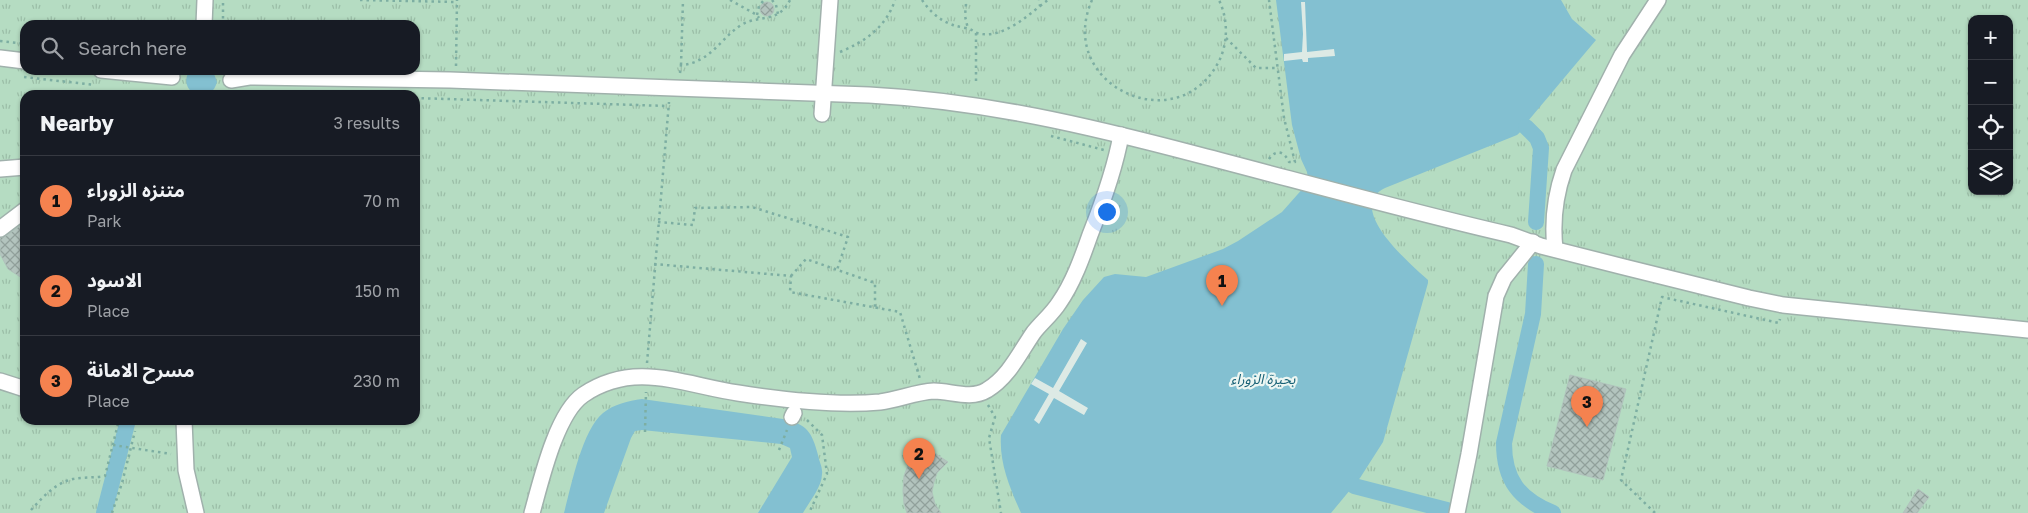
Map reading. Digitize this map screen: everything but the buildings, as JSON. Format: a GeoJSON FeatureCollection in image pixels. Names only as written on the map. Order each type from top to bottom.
{"type":"FeatureCollection","features":[{"type":"Feature","properties":{"kind":"street"},"geometry":{"type":"LineString","coordinates":[[204,20],[205,0]]}},
{"type":"Feature","properties":{"kind":"street"},"geometry":{"type":"LineString","coordinates":[[822,114],[830,0]]}},
{"type":"Feature","properties":{"kind":"street"},"geometry":{"type":"LineString","coordinates":[[1555,249],[1554,220],[1558,187],[1564,170],[1622,55],[1658,0]]}},
{"type":"Feature","properties":{"kind":"street"},"geometry":{"type":"LineString","coordinates":[[0,58],[20,60]]}},
{"type":"Feature","properties":{"kind":"street"},"geometry":{"type":"LineString","coordinates":[[152,75],[172,77]]}},
{"type":"Feature","properties":{"kind":"street"},"geometry":{"type":"LineString","coordinates":[[231,80],[249,77],[450,80],[913,97],[981,105],[1121,135],[1749,298],[1783,305],[2028,330]]}},
{"type":"Feature","properties":{"kind":"street"},"geometry":{"type":"LineString","coordinates":[[532,513],[555,436],[568,413],[582,396],[621,378],[646,377],[677,381],[739,394],[813,401],[881,402],[924,392],[948,392],[974,396],[981,393],[1001,379],[1023,351],[1034,332],[1059,303],[1077,269],[1101,206],[1118,154],[1121,135]]}},
{"type":"Feature","properties":{"kind":"street"},"geometry":{"type":"LineString","coordinates":[[0,169],[20,167]]}},
{"type":"Feature","properties":{"kind":"street"},"geometry":{"type":"LineString","coordinates":[[0,229],[20,214]]}},
{"type":"Feature","properties":{"kind":"street"},"geometry":{"type":"LineString","coordinates":[[1456,513],[1469,454],[1496,296],[1504,278],[1533,242]]}},
{"type":"Feature","properties":{"kind":"street"},"geometry":{"type":"LineString","coordinates":[[1,383],[20,388]]}},
{"type":"Feature","properties":{"kind":"street"},"geometry":{"type":"LineString","coordinates":[[184,425],[186,470],[196,513]]}},
{"type":"Feature","properties":{"kind":"path"},"geometry":{"type":"LineString","coordinates":[[223,0],[223,20]]}},
{"type":"Feature","properties":{"kind":"path"},"geometry":{"type":"LineString","coordinates":[[360,0],[457,1],[456,66]]}},
{"type":"Feature","properties":{"kind":"path"},"geometry":{"type":"LineString","coordinates":[[680,73],[684,0]]}},
{"type":"Feature","properties":{"kind":"path"},"geometry":{"type":"LineString","coordinates":[[730,0],[758,16],[770,18],[786,7],[790,0]]}},
{"type":"Feature","properties":{"kind":"path"},"geometry":{"type":"LineString","coordinates":[[758,16],[759,6],[764,0]]}},
{"type":"Feature","properties":{"kind":"path"},"geometry":{"type":"LineString","coordinates":[[772,0],[778,14]]}},
{"type":"Feature","properties":{"kind":"path"},"geometry":{"type":"LineString","coordinates":[[826,53],[841,52],[878,30],[891,13],[895,0]]}},
{"type":"Feature","properties":{"kind":"path"},"geometry":{"type":"LineString","coordinates":[[922,0],[927,9],[946,24],[976,32],[990,33],[1015,25],[1048,0]]}},
{"type":"Feature","properties":{"kind":"path"},"geometry":{"type":"LineString","coordinates":[[1039,0],[1040,6]]}},
{"type":"Feature","properties":{"kind":"path"},"geometry":{"type":"LineString","coordinates":[[1092,0],[1085,27],[1086,45],[1092,62],[1109,83],[1124,93],[1141,99],[1168,100],[1185,94],[1200,85],[1218,64],[1226,38],[1225,20],[1219,0]]}},
{"type":"Feature","properties":{"kind":"path"},"geometry":{"type":"LineString","coordinates":[[1265,172],[1270,157],[1275,153],[1280,152],[1286,155],[1289,162],[1295,162],[1284,118],[1269,0]]}},
{"type":"Feature","properties":{"kind":"path"},"geometry":{"type":"LineString","coordinates":[[966,4],[965,16],[968,29]]}},
{"type":"Feature","properties":{"kind":"path"},"geometry":{"type":"LineString","coordinates":[[681,65],[707,56],[739,27],[758,16]]}},
{"type":"Feature","properties":{"kind":"path"},"geometry":{"type":"LineString","coordinates":[[976,32],[976,82]]}},
{"type":"Feature","properties":{"kind":"path"},"geometry":{"type":"LineString","coordinates":[[1226,38],[1256,68],[1278,68]]}},
{"type":"Feature","properties":{"kind":"path"},"geometry":{"type":"LineString","coordinates":[[0,41],[20,43]]}},
{"type":"Feature","properties":{"kind":"path"},"geometry":{"type":"LineString","coordinates":[[19,76],[96,85]]}},
{"type":"Feature","properties":{"kind":"path"},"geometry":{"type":"LineString","coordinates":[[645,432],[646,377],[654,264],[670,88]]}},
{"type":"Feature","properties":{"kind":"path"},"geometry":{"type":"LineString","coordinates":[[420,98],[668,106]]}},
{"type":"Feature","properties":{"kind":"path"},"geometry":{"type":"LineString","coordinates":[[1047,135],[1118,154]]}},
{"type":"Feature","properties":{"kind":"path"},"geometry":{"type":"LineString","coordinates":[[658,222],[694,225],[695,208],[752,207],[848,237],[837,270]]}},
{"type":"Feature","properties":{"kind":"path"},"geometry":{"type":"LineString","coordinates":[[875,307],[874,283],[806,259],[791,276],[790,292],[900,312],[924,392]]}},
{"type":"Feature","properties":{"kind":"path"},"geometry":{"type":"LineString","coordinates":[[654,264],[791,276]]}},
{"type":"Feature","properties":{"kind":"path"},"geometry":{"type":"LineString","coordinates":[[1655,513],[1621,480],[1662,297],[1778,323],[1783,305]]}},
{"type":"Feature","properties":{"kind":"path"},"geometry":{"type":"LineString","coordinates":[[981,393],[996,417],[988,438],[1001,513]]}},
{"type":"Feature","properties":{"kind":"path"},"geometry":{"type":"LineString","coordinates":[[779,450],[793,415],[810,421],[822,435],[827,474],[809,513]]}},
{"type":"Feature","properties":{"kind":"path"},"geometry":{"type":"LineString","coordinates":[[31,510],[48,493],[66,481],[105,476],[118,425]]}},
{"type":"Feature","properties":{"kind":"path"},"geometry":{"type":"LineString","coordinates":[[112,513],[135,430]]}},
{"type":"Feature","properties":{"kind":"path"},"geometry":{"type":"LineString","coordinates":[[114,445],[185,456]]}},
{"type":"Feature","properties":{"kind":"green space"},"geometry":{"type":"Polygon","coordinates":[[[0,0],[2028,0],[2028,513],[0,513],[0,0]]]}},
{"type":"Feature","properties":{"kind":"water","name":"بحيرة الزوراء"},"geometry":{"type":"Polygon","coordinates":[[[1276,0],[1561,0],[1572,19],[1596,40],[1528,121],[1529,124],[1517,135],[1385,188],[1374,197],[1372,208],[1376,221],[1384,235],[1408,262],[1428,280],[1428,283],[1383,442],[1360,478],[1331,513],[1021,513],[1009,485],[1002,455],[1001,435],[1063,329],[1083,300],[1104,277],[1115,274],[1146,277],[1223,249],[1282,212],[1305,186],[1308,179],[1307,172],[1301,159],[1292,125],[1276,0]]]}},
{"type":"Feature","properties":{"kind":"water"},"geometry":{"type":"Polygon","coordinates":[[[188,75],[214,75],[217,82],[213,90],[190,90],[187,85],[188,75]]]}},
{"type":"Feature","properties":{"kind":"water"},"geometry":{"type":"Polygon","coordinates":[[[642,399],[783,419],[798,424],[811,435],[816,447],[822,472],[818,489],[803,513],[758,513],[792,457],[790,448],[781,444],[642,430],[635,431],[631,438],[604,513],[564,513],[583,445],[596,421],[603,413],[616,405],[642,399]]]}},
{"type":"Feature","properties":{"kind":"pier"},"geometry":{"type":"Polygon","coordinates":[[[1301,2],[1305,2],[1307,52],[1334,49],[1335,56],[1308,58],[1308,62],[1303,62],[1302,59],[1284,61],[1284,54],[1302,52],[1301,2]]]}},
{"type":"Feature","properties":{"kind":"pier"},"geometry":{"type":"Polygon","coordinates":[[[1081,339],[1087,343],[1059,391],[1088,408],[1084,415],[1054,398],[1039,424],[1034,420],[1049,394],[1031,384],[1035,378],[1053,388],[1081,339]]]}},
{"type":"Feature","properties":{"kind":"waterway"},"geometry":{"type":"LineString","coordinates":[[1526,127],[1537,138],[1541,148],[1536,222]]}},
{"type":"Feature","properties":{"kind":"waterway"},"geometry":{"type":"LineString","coordinates":[[1536,264],[1533,314],[1504,443],[1507,468],[1516,487],[1531,501],[1553,513]]}},
{"type":"Feature","properties":{"kind":"waterway"},"geometry":{"type":"LineString","coordinates":[[104,513],[127,425]]}},
{"type":"Feature","properties":{"kind":"waterway"},"geometry":{"type":"LineString","coordinates":[[1354,486],[1447,510]]}},
{"type":"Feature","properties":{"kind":"place","name":"متنزه الزوراء"},"geometry":{"type":"Point","coordinates":[1222,306]}},
{"type":"Feature","properties":{"kind":"place","name":"مسرح الامانة"},"geometry":{"type":"Point","coordinates":[1587,427]}},
{"type":"Feature","properties":{"kind":"place","name":"الاسود"},"geometry":{"type":"Point","coordinates":[919,479]}}]}
